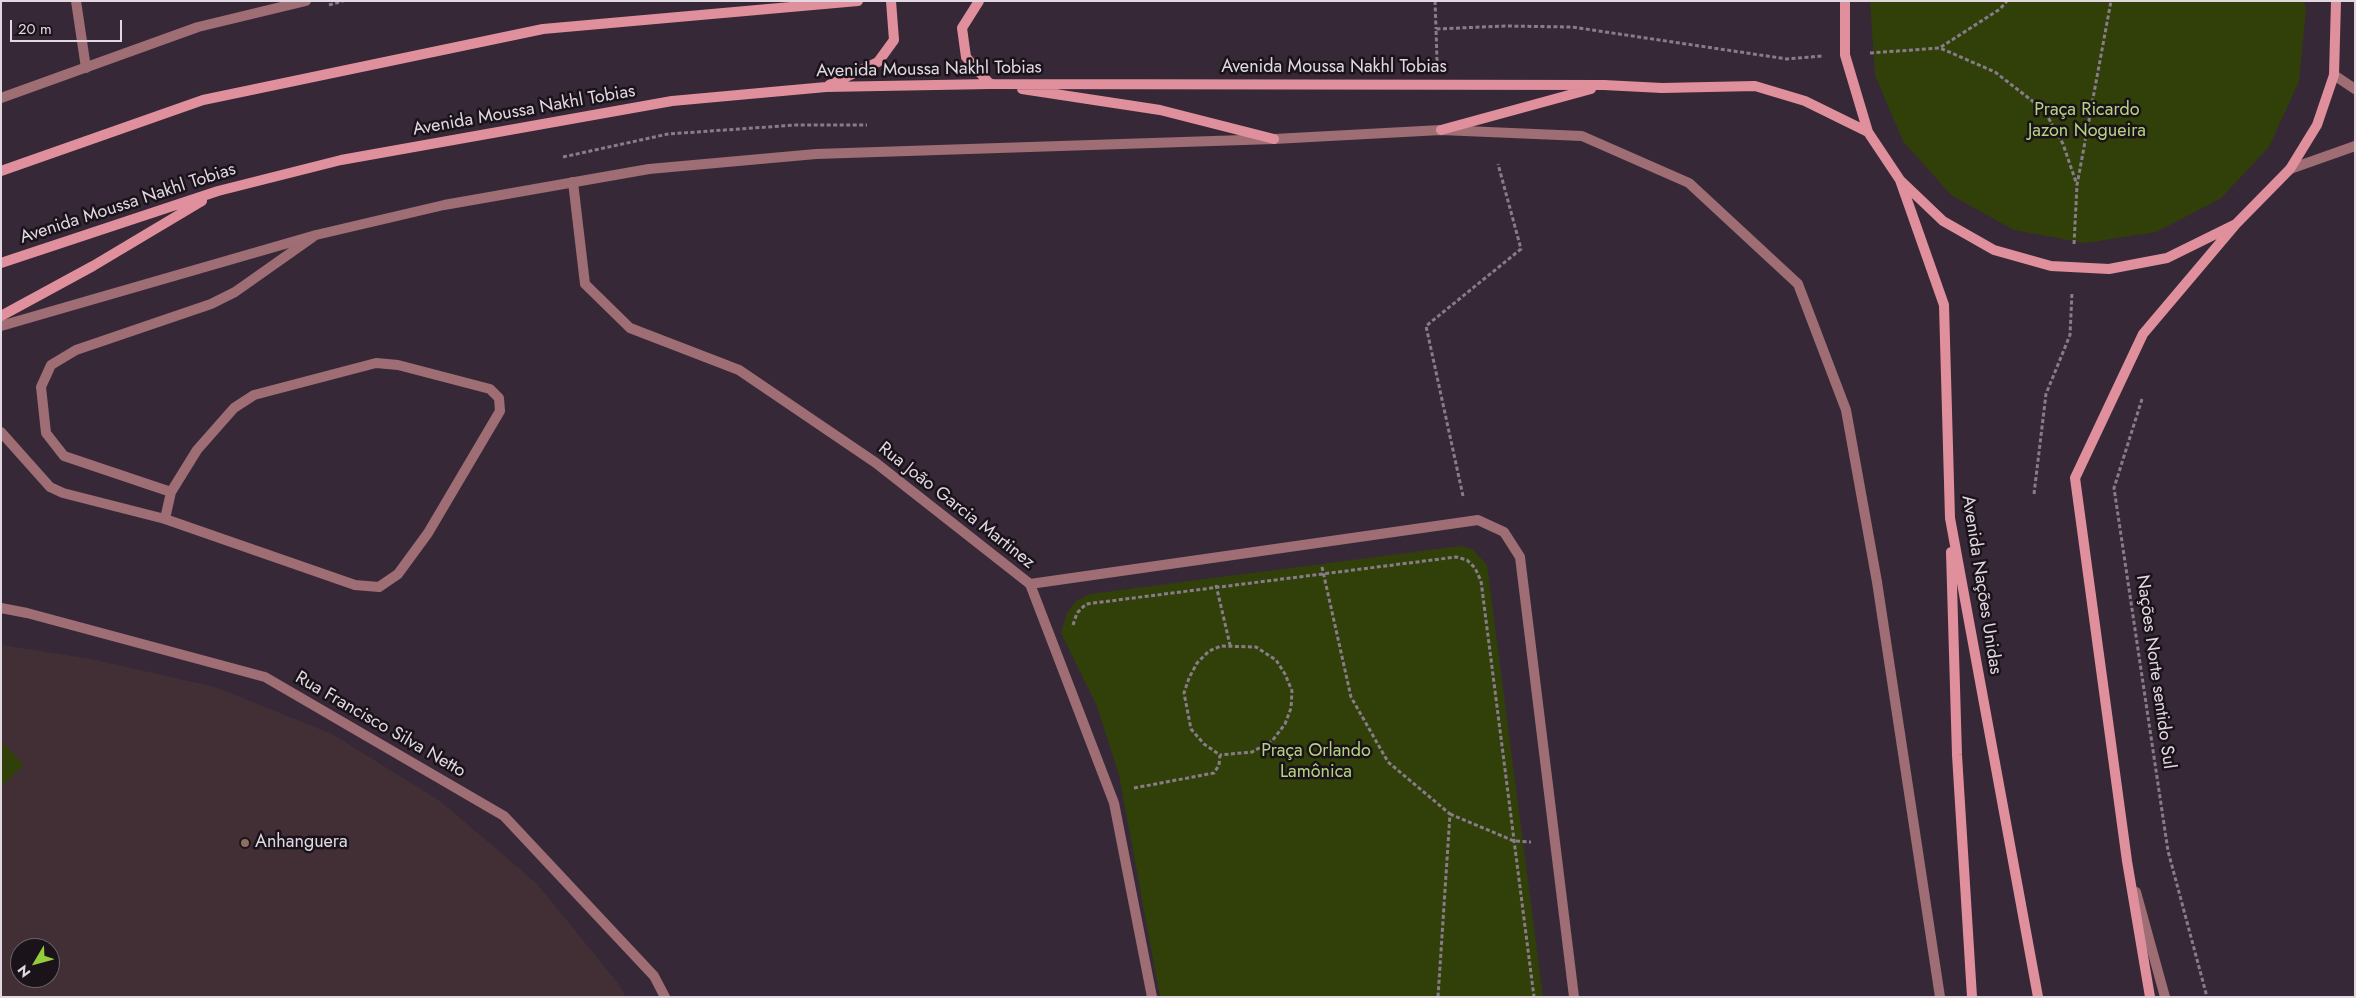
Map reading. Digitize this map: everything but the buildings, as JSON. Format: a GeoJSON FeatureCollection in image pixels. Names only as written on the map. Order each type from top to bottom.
{"type":"FeatureCollection","features":[{"type":"Feature","properties":{"kind":"main road"},"geometry":{"type":"LineString","coordinates":[[1,171],[203,100],[543,29],[858,1]]}},
{"type":"Feature","properties":{"kind":"main road"},"geometry":{"type":"LineString","coordinates":[[826,87],[878,62],[894,40],[891,1]]}},
{"type":"Feature","properties":{"kind":"main road"},"geometry":{"type":"LineString","coordinates":[[979,1],[962,28],[966,57],[990,84],[1160,110],[1274,138]]}},
{"type":"Feature","properties":{"kind":"main road","name":"Avenida Nações Unidas"},"geometry":{"type":"LineString","coordinates":[[1845,1],[1845,55],[1868,132],[1900,180],[1943,220],[1994,250],[2051,266],[2109,269],[2167,258],[2236,224]]}},
{"type":"Feature","properties":{"kind":"main road","name":"Avenida Nações Unidas"},"geometry":{"type":"LineString","coordinates":[[2150,997],[2127,861],[2075,478],[2143,334],[2236,224],[2290,170],[2317,125],[2334,75],[2336,1]]}},
{"type":"Feature","properties":{"kind":"main road","name":"Avenida Moussa Nakhl Tobias"},"geometry":{"type":"LineString","coordinates":[[1,263],[218,191],[341,160],[672,101],[826,87],[990,84],[1604,85],[1662,88],[1754,86],[1805,101],[1868,132]]}},
{"type":"Feature","properties":{"kind":"main road"},"geometry":{"type":"LineString","coordinates":[[1441,130],[1604,85]]}},
{"type":"Feature","properties":{"kind":"main road","name":"Avenida Nações Unidas"},"geometry":{"type":"LineString","coordinates":[[1900,180],[1944,305],[1950,518],[2038,997]]}},
{"type":"Feature","properties":{"kind":"main road"},"geometry":{"type":"LineString","coordinates":[[1,316],[93,266],[218,191]]}},
{"type":"Feature","properties":{"kind":"main road"},"geometry":{"type":"LineString","coordinates":[[1950,518],[1956,755],[1972,997]]}},
{"type":"Feature","properties":{"kind":"street"},"geometry":{"type":"LineString","coordinates":[[76,1],[86,68]]}},
{"type":"Feature","properties":{"kind":"street"},"geometry":{"type":"LineString","coordinates":[[1,98],[198,27],[306,1]]}},
{"type":"Feature","properties":{"kind":"street"},"geometry":{"type":"LineString","coordinates":[[2334,75],[2355,89]]}},
{"type":"Feature","properties":{"kind":"street"},"geometry":{"type":"LineString","coordinates":[[1,326],[316,235],[444,205],[649,169],[816,154],[1274,138],[1441,130],[1582,136],[1689,184],[1798,284],[1846,410],[1877,582],[1940,997]]}},
{"type":"Feature","properties":{"kind":"street"},"geometry":{"type":"LineString","coordinates":[[2290,170],[2355,146]]}},
{"type":"Feature","properties":{"kind":"street","name":"Rua João Garcia Martinez"},"geometry":{"type":"LineString","coordinates":[[573,182],[585,284],[630,328],[739,370],[876,463],[1030,584],[1114,803],[1152,997]]}},
{"type":"Feature","properties":{"kind":"street"},"geometry":{"type":"LineString","coordinates":[[171,492],[64,456],[46,433],[41,388],[51,365],[76,350],[211,304],[234,292],[316,235]]}},
{"type":"Feature","properties":{"kind":"street"},"geometry":{"type":"LineString","coordinates":[[1,432],[50,487],[63,494],[165,518],[355,585],[379,587],[398,574],[428,533],[500,410],[499,398],[490,389],[398,366],[376,363],[254,395],[234,408],[197,450],[171,492],[165,518]]}},
{"type":"Feature","properties":{"kind":"street"},"geometry":{"type":"LineString","coordinates":[[1030,584],[1478,520],[1504,532],[1520,557],[1574,997]]}},
{"type":"Feature","properties":{"kind":"street","name":"Rua Francisco Silva Netto"},"geometry":{"type":"LineString","coordinates":[[1,608],[27,613],[265,677],[504,816],[654,976],[665,997]]}},
{"type":"Feature","properties":{"kind":"street"},"geometry":{"type":"LineString","coordinates":[[2127,861],[2165,997]]}},
{"type":"Feature","properties":{"kind":"path"},"geometry":{"type":"LineString","coordinates":[[1435,1],[1436,29]]}},
{"type":"Feature","properties":{"kind":"path"},"geometry":{"type":"LineString","coordinates":[[1940,48],[2000,9],[2007,1]]}},
{"type":"Feature","properties":{"kind":"path"},"geometry":{"type":"LineString","coordinates":[[1468,522],[1426,326],[1521,249],[1498,164]]}},
{"type":"Feature","properties":{"kind":"path","name":"Nações Norte sentido Sul"},"geometry":{"type":"LineString","coordinates":[[2142,398],[2114,488],[2168,851],[2207,997]]}},
{"type":"Feature","properties":{"kind":"path"},"geometry":{"type":"LineString","coordinates":[[1074,631],[1073,624],[1077,613],[1086,604],[1456,557],[1467,560],[1475,568],[1481,581],[1534,997]]}},
{"type":"Feature","properties":{"kind":"path"},"geometry":{"type":"LineString","coordinates":[[1323,574],[1351,697],[1388,762],[1450,814],[1514,841]]}},
{"type":"Feature","properties":{"kind":"path"},"geometry":{"type":"LineString","coordinates":[[1217,587],[1230,646]]}},
{"type":"Feature","properties":{"kind":"path"},"geometry":{"type":"LineString","coordinates":[[1221,646],[1256,647],[1276,660],[1285,674],[1292,691],[1291,708],[1285,724],[1272,741],[1252,752],[1220,755],[1204,744],[1191,730],[1184,693],[1197,663],[1209,651],[1221,646]]}},
{"type":"Feature","properties":{"kind":"path"},"geometry":{"type":"LineString","coordinates":[[1134,788],[1214,773],[1220,765],[1220,755]]}},
{"type":"Feature","properties":{"kind":"path"},"geometry":{"type":"LineString","coordinates":[[1130,779],[1135,797]]}},
{"type":"Feature","properties":{"kind":"path"},"geometry":{"type":"LineString","coordinates":[[1438,997],[1450,814]]}},
{"type":"Feature","properties":{"kind":"shaded area","name":"Anhanguera"},"geometry":{"type":"Polygon","coordinates":[[[1,645],[91,659],[215,687],[332,734],[440,801],[537,884],[617,982],[626,997],[1,997],[1,645]]]}},
{"type":"Feature","properties":{"kind":"green space","name":"Praça Ricardo Jazon Nogueira"},"geometry":{"type":"Polygon","coordinates":[[[1870,1],[2304,1],[2306,10],[2299,81],[2269,147],[2220,199],[2156,232],[2085,243],[2014,230],[1951,195],[1903,141],[1875,75],[1870,1]]]}},
{"type":"Feature","properties":{"kind":"green space","name":"Praça Orlando Lamônica"},"geometry":{"type":"Polygon","coordinates":[[[1461,546],[1472,549],[1487,565],[1543,997],[1160,997],[1119,775],[1097,706],[1061,633],[1067,613],[1076,601],[1090,594],[1461,546]]]}},
{"type":"Feature","properties":{"kind":"green space"},"geometry":{"type":"Polygon","coordinates":[[[1,741],[24,765],[1,787],[1,741]]]}},
{"type":"Feature","properties":{"kind":"place","name":"Anhanguera"},"geometry":{"type":"Point","coordinates":[245,843]}}]}
